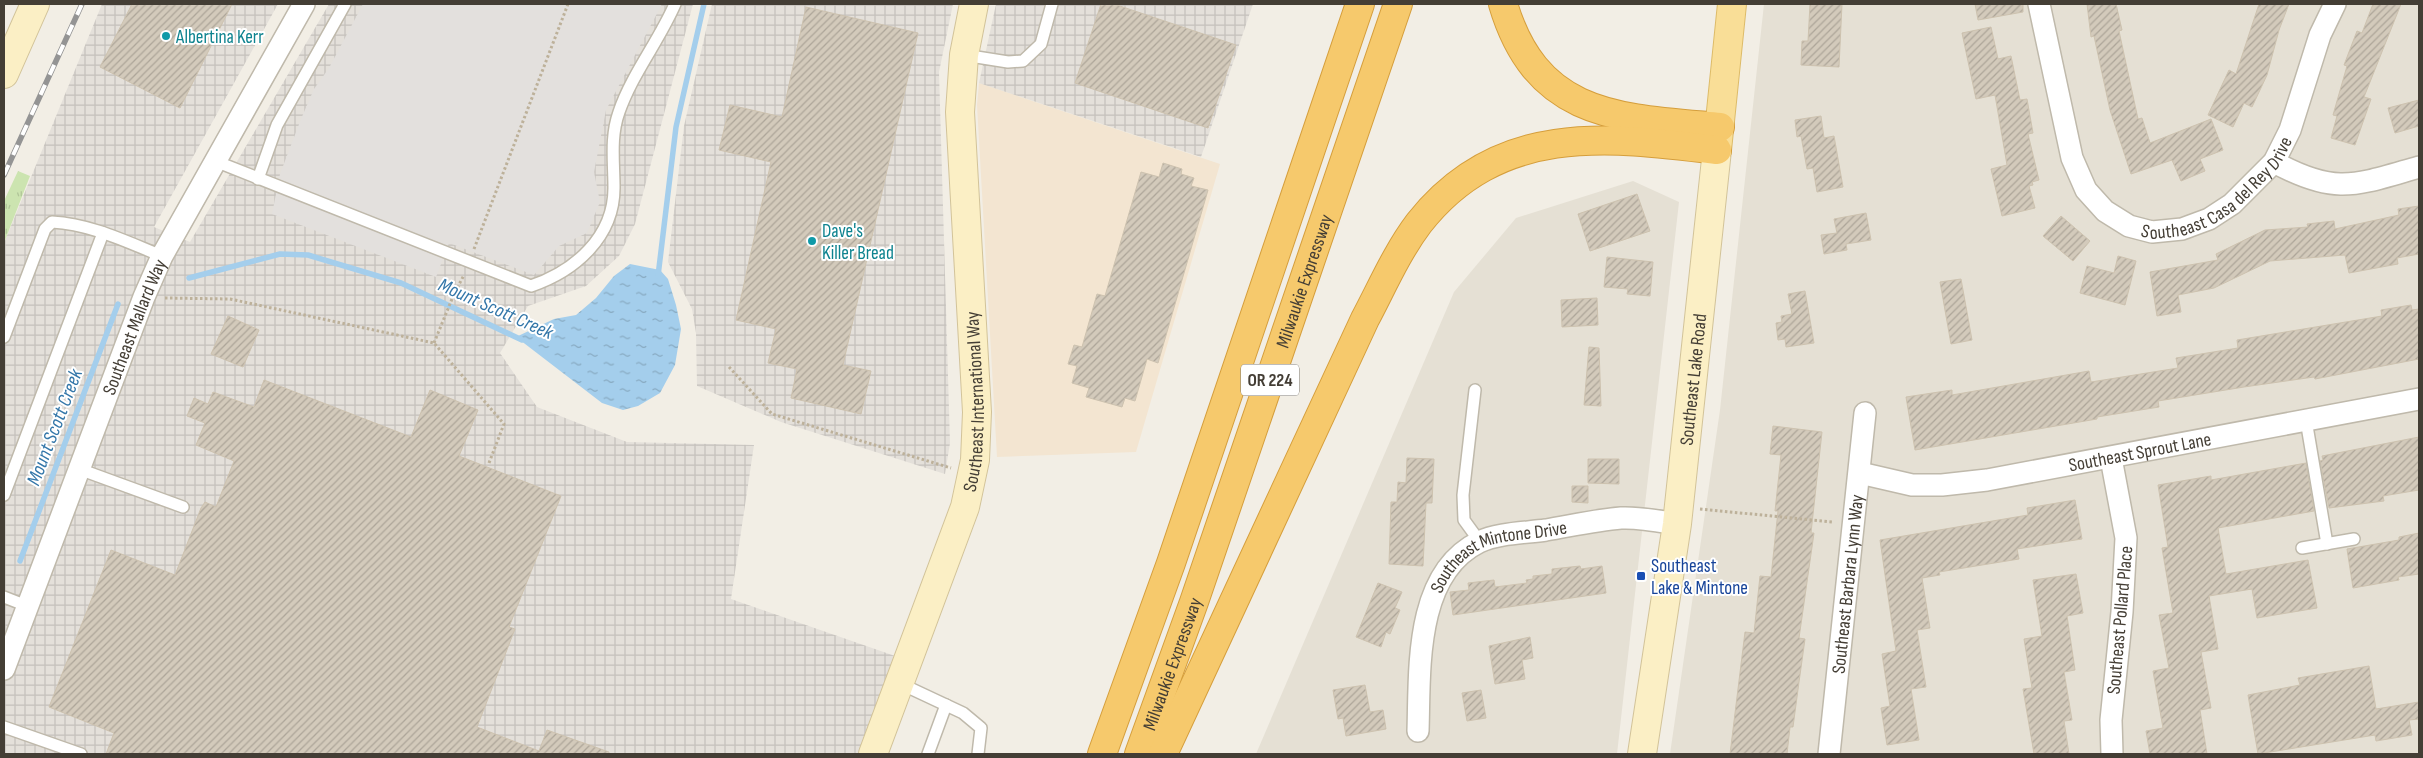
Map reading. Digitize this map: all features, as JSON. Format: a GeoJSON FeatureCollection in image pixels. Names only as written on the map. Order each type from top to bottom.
{"type":"FeatureCollection","features":[{"type":"Feature","properties":{"kind":"highway"},"geometry":{"type":"LineString","coordinates":[[1323,115],[1349,4]]}},
{"type":"Feature","properties":{"kind":"highway","name":"Milwaukie Expressway"},"geometry":{"type":"LineString","coordinates":[[1102,754],[1171,563],[1360,4]]}},
{"type":"Feature","properties":{"kind":"highway","name":"Milwaukie Expressway"},"geometry":{"type":"LineString","coordinates":[[1139,754],[1197,593],[1398,4]]}},
{"type":"Feature","properties":{"kind":"highway"},"geometry":{"type":"LineString","coordinates":[[1503,4],[1510,28],[1523,53],[1543,78],[1570,98],[1595,110],[1718,139]]}},
{"type":"Feature","properties":{"kind":"highway"},"geometry":{"type":"LineString","coordinates":[[1163,754],[1392,265],[1420,223],[1448,194],[1476,173],[1510,155],[1534,147],[1564,142],[1610,140],[1718,139]]}},
{"type":"Feature","properties":{"kind":"main road","name":"Southeast Lake Road"},"geometry":{"type":"LineString","coordinates":[[1718,139],[1732,4]]}},
{"type":"Feature","properties":{"kind":"street"},"geometry":{"type":"LineString","coordinates":[[4,74],[35,4]]}},
{"type":"Feature","properties":{"kind":"street","name":"Southeast Mallard Way"},"geometry":{"type":"LineString","coordinates":[[4,669],[144,297],[162,256],[304,4]]}},
{"type":"Feature","properties":{"kind":"street","name":"Southeast International Way"},"geometry":{"type":"LineString","coordinates":[[872,754],[959,524],[973,476],[976,412],[960,120],[964,54],[974,4]]}},
{"type":"Feature","properties":{"kind":"street","name":"Southeast Casa del Rey Drive"},"geometry":{"type":"LineString","coordinates":[[2039,4],[2072,158],[2086,190],[2105,211],[2129,226],[2152,232],[2182,229],[2209,220],[2232,204],[2274,162],[2290,130],[2320,35],[2335,4]]}},
{"type":"Feature","properties":{"kind":"street","name":"Southeast Lake Road"},"geometry":{"type":"LineString","coordinates":[[1642,754],[1678,515],[1718,139]]}},
{"type":"Feature","properties":{"kind":"street"},"geometry":{"type":"LineString","coordinates":[[2274,162],[2313,180],[2336,185],[2358,185],[2419,167]]}},
{"type":"Feature","properties":{"kind":"street","name":"Southeast Sprout Lane"},"geometry":{"type":"LineString","coordinates":[[1860,473],[1912,485],[1942,485],[1987,480],[2419,399]]}},
{"type":"Feature","properties":{"kind":"street","name":"Southeast Barbara Lynn Way"},"geometry":{"type":"LineString","coordinates":[[1829,754],[1865,413]]}},
{"type":"Feature","properties":{"kind":"street","name":"Southeast Pollard Place"},"geometry":{"type":"LineString","coordinates":[[2111,458],[2126,538],[2122,612],[2111,720],[2112,754]]}},
{"type":"Feature","properties":{"kind":"street","name":"Southeast Mintone Drive"},"geometry":{"type":"LineString","coordinates":[[1418,731],[1421,653],[1432,597],[1446,572],[1457,558],[1480,542],[1492,538],[1621,518],[1678,515]]}},
{"type":"Feature","properties":{"kind":"lane"},"geometry":{"type":"LineString","coordinates":[[258,179],[277,126],[345,4]]}},
{"type":"Feature","properties":{"kind":"lane"},"geometry":{"type":"LineString","coordinates":[[215,161],[531,286],[558,275],[591,249],[602,231],[610,212],[614,190],[612,152],[615,125],[619,112],[627,91],[675,4]]}},
{"type":"Feature","properties":{"kind":"lane"},"geometry":{"type":"LineString","coordinates":[[964,54],[1008,62],[1024,61],[1041,44],[1052,4]]}},
{"type":"Feature","properties":{"kind":"lane"},"geometry":{"type":"LineString","coordinates":[[4,337],[45,229],[52,222],[67,223],[103,233],[162,256]]}},
{"type":"Feature","properties":{"kind":"lane"},"geometry":{"type":"LineString","coordinates":[[4,495],[103,233]]}},
{"type":"Feature","properties":{"kind":"lane"},"geometry":{"type":"LineString","coordinates":[[1475,390],[1463,495],[1464,520],[1480,542]]}},
{"type":"Feature","properties":{"kind":"lane"},"geometry":{"type":"LineString","coordinates":[[2306,420],[2327,544]]}},
{"type":"Feature","properties":{"kind":"lane"},"geometry":{"type":"LineString","coordinates":[[79,469],[183,507]]}},
{"type":"Feature","properties":{"kind":"lane"},"geometry":{"type":"LineString","coordinates":[[2302,548],[2354,539]]}},
{"type":"Feature","properties":{"kind":"lane"},"geometry":{"type":"LineString","coordinates":[[4,597],[27,606]]}},
{"type":"Feature","properties":{"kind":"lane"},"geometry":{"type":"LineString","coordinates":[[900,683],[963,714],[981,728],[978,754]]}},
{"type":"Feature","properties":{"kind":"lane"},"geometry":{"type":"LineString","coordinates":[[928,754],[946,705]]}},
{"type":"Feature","properties":{"kind":"lane"},"geometry":{"type":"LineString","coordinates":[[4,727],[81,754]]}},
{"type":"Feature","properties":{"kind":"path"},"geometry":{"type":"LineString","coordinates":[[434,343],[469,262],[568,4]]}},
{"type":"Feature","properties":{"kind":"path"},"geometry":{"type":"LineString","coordinates":[[144,297],[230,299],[434,343],[504,424],[488,462]]}},
{"type":"Feature","properties":{"kind":"path"},"geometry":{"type":"LineString","coordinates":[[729,367],[772,414],[973,476]]}},
{"type":"Feature","properties":{"kind":"path"},"geometry":{"type":"LineString","coordinates":[[1678,515],[1765,517],[1854,524]]}},
{"type":"Feature","properties":{"kind":"shaded area"},"geometry":{"type":"Polygon","coordinates":[[[102,4],[278,4],[154,227],[190,242],[329,4],[693,4],[635,224],[619,256],[586,286],[528,306],[500,353],[537,407],[627,442],[754,445],[731,599],[898,657],[858,754],[4,754],[4,243],[102,4]]]}},
{"type":"Feature","properties":{"kind":"shaded area"},"geometry":{"type":"Polygon","coordinates":[[[363,4],[662,4],[606,110],[594,172],[600,202],[587,233],[559,246],[534,275],[449,243],[436,277],[272,214],[280,174],[314,89],[329,68],[363,4]]]}},
{"type":"Feature","properties":{"kind":"shaded area"},"geometry":{"type":"Polygon","coordinates":[[[712,4],[953,4],[939,72],[950,443],[945,474],[781,422],[697,386],[696,333],[692,309],[668,262],[684,126],[712,4]]]}},
{"type":"Feature","properties":{"kind":"shaded area"},"geometry":{"type":"Polygon","coordinates":[[[996,4],[1253,4],[1201,157],[979,83],[996,4]]]}},
{"type":"Feature","properties":{"kind":"shaded area"},"geometry":{"type":"Polygon","coordinates":[[[1764,4],[2419,4],[2419,754],[1670,754],[1720,410],[1764,4]]]}},
{"type":"Feature","properties":{"kind":"shaded area"},"geometry":{"type":"Polygon","coordinates":[[[979,83],[1220,164],[1136,452],[997,457],[977,105],[979,83]]]}},
{"type":"Feature","properties":{"kind":"shaded area"},"geometry":{"type":"Polygon","coordinates":[[[1633,181],[1679,202],[1617,754],[1256,754],[1454,292],[1516,218],[1633,181]]]}},
{"type":"Feature","properties":{"kind":"green space"},"geometry":{"type":"Polygon","coordinates":[[[18,171],[30,176],[4,243],[4,201],[18,171]]]}},
{"type":"Feature","properties":{"kind":"water"},"geometry":{"type":"Polygon","coordinates":[[[630,264],[660,270],[668,279],[681,329],[675,365],[660,393],[638,406],[623,410],[602,403],[516,337],[554,319],[576,315],[596,298],[614,276],[630,264]]]}},
{"type":"Feature","properties":{"kind":"building","name":"Albertina Kerr"},"geometry":{"type":"Polygon","coordinates":[[[132,4],[232,4],[180,108],[100,67],[132,4]]]}},
{"type":"Feature","properties":{"kind":"building"},"geometry":{"type":"Polygon","coordinates":[[[1101,4],[1114,4],[1236,45],[1208,128],[1075,83],[1101,4]]]}},
{"type":"Feature","properties":{"kind":"building"},"geometry":{"type":"Polygon","coordinates":[[[1810,4],[1842,4],[1839,67],[1801,65],[1802,41],[1808,41],[1810,4]]]}},
{"type":"Feature","properties":{"kind":"building"},"geometry":{"type":"Polygon","coordinates":[[[1975,4],[2023,4],[2023,12],[1978,20],[1975,4]]]}},
{"type":"Feature","properties":{"kind":"building"},"geometry":{"type":"Polygon","coordinates":[[[2087,4],[2116,4],[2122,30],[2119,31],[2138,119],[2142,118],[2150,143],[2211,119],[2223,150],[2200,159],[2205,171],[2181,181],[2172,160],[2131,174],[2110,110],[2094,36],[2091,37],[2087,4]]]}},
{"type":"Feature","properties":{"kind":"building"},"geometry":{"type":"Polygon","coordinates":[[[2259,4],[2289,4],[2279,30],[2267,75],[2252,107],[2244,103],[2233,127],[2208,115],[2229,70],[2236,74],[2259,4]]]}},
{"type":"Feature","properties":{"kind":"building"},"geometry":{"type":"Polygon","coordinates":[[[2373,4],[2401,4],[2364,97],[2371,99],[2355,145],[2331,138],[2337,116],[2333,115],[2347,66],[2344,65],[2357,31],[2362,33],[2373,4]]]}},
{"type":"Feature","properties":{"kind":"building","name":"Dave's Killer Bread"},"geometry":{"type":"Polygon","coordinates":[[[806,7],[918,33],[843,365],[871,371],[861,414],[791,398],[797,369],[768,363],[776,329],[736,320],[771,162],[719,150],[730,105],[782,117],[806,7]]]}},
{"type":"Feature","properties":{"kind":"building"},"geometry":{"type":"Polygon","coordinates":[[[1991,27],[1998,59],[2011,56],[2020,100],[2027,99],[2033,133],[2028,134],[2039,180],[2032,182],[2033,185],[2029,186],[2035,208],[2002,216],[1991,169],[2007,165],[1995,95],[1976,99],[1962,33],[1991,27]]]}},
{"type":"Feature","properties":{"kind":"building"},"geometry":{"type":"Polygon","coordinates":[[[2419,100],[2419,126],[2395,133],[2388,108],[2419,100]]]}},
{"type":"Feature","properties":{"kind":"building"},"geometry":{"type":"Polygon","coordinates":[[[1821,116],[1824,138],[1834,136],[1843,187],[1817,192],[1813,168],[1807,169],[1801,136],[1797,137],[1795,120],[1821,116]]]}},
{"type":"Feature","properties":{"kind":"building"},"geometry":{"type":"Polygon","coordinates":[[[1163,163],[1182,169],[1181,174],[1194,178],[1191,186],[1208,190],[1158,363],[1147,359],[1135,401],[1125,398],[1122,407],[1086,397],[1089,388],[1072,383],[1077,366],[1068,364],[1074,345],[1082,347],[1097,294],[1105,296],[1141,172],[1159,177],[1163,163]]]}},
{"type":"Feature","properties":{"kind":"building"},"geometry":{"type":"Polygon","coordinates":[[[1637,194],[1650,231],[1590,251],[1578,214],[1637,194]]]}},
{"type":"Feature","properties":{"kind":"building"},"geometry":{"type":"Polygon","coordinates":[[[2419,206],[2419,254],[2397,258],[2398,264],[2349,273],[2345,255],[2270,261],[2214,288],[2178,295],[2181,312],[2157,316],[2150,272],[2218,260],[2216,254],[2265,230],[2308,227],[2307,224],[2334,221],[2335,229],[2399,215],[2398,209],[2419,206]]]}},
{"type":"Feature","properties":{"kind":"building"},"geometry":{"type":"Polygon","coordinates":[[[1866,213],[1871,240],[1846,244],[1847,250],[1824,254],[1821,235],[1837,233],[1834,219],[1866,213]]]}},
{"type":"Feature","properties":{"kind":"building"},"geometry":{"type":"Polygon","coordinates":[[[2061,216],[2090,241],[2073,261],[2043,236],[2061,216]]]}},
{"type":"Feature","properties":{"kind":"building"},"geometry":{"type":"Polygon","coordinates":[[[2118,256],[2136,261],[2125,305],[2080,293],[2087,266],[2114,273],[2118,256]]]}},
{"type":"Feature","properties":{"kind":"building"},"geometry":{"type":"Polygon","coordinates":[[[1607,257],[1653,262],[1650,296],[1627,294],[1628,289],[1604,287],[1607,257]]]}},
{"type":"Feature","properties":{"kind":"building"},"geometry":{"type":"Polygon","coordinates":[[[1961,279],[1972,340],[1951,344],[1940,282],[1961,279]]]}},
{"type":"Feature","properties":{"kind":"building"},"geometry":{"type":"Polygon","coordinates":[[[1805,291],[1814,343],[1786,347],[1785,339],[1778,340],[1776,323],[1782,322],[1781,316],[1792,314],[1788,294],[1805,291]]]}},
{"type":"Feature","properties":{"kind":"building"},"geometry":{"type":"Polygon","coordinates":[[[1597,298],[1598,325],[1562,327],[1561,300],[1597,298]]]}},
{"type":"Feature","properties":{"kind":"building"},"geometry":{"type":"Polygon","coordinates":[[[2411,305],[2412,310],[2419,309],[2419,359],[2315,379],[2314,377],[2158,401],[2159,407],[1915,450],[1906,397],[1952,390],[1952,395],[2089,371],[2091,382],[2178,368],[2176,358],[2238,348],[2237,340],[2382,316],[2381,310],[2411,305]]]}},
{"type":"Feature","properties":{"kind":"building"},"geometry":{"type":"Polygon","coordinates":[[[228,316],[259,330],[243,367],[211,354],[228,316]]]}},
{"type":"Feature","properties":{"kind":"building"},"geometry":{"type":"Polygon","coordinates":[[[1589,347],[1599,348],[1601,406],[1584,405],[1589,347]]]}},
{"type":"Feature","properties":{"kind":"building"},"geometry":{"type":"Polygon","coordinates":[[[264,380],[411,437],[430,390],[478,410],[459,456],[561,496],[509,627],[515,629],[477,727],[539,751],[547,730],[609,752],[609,754],[106,754],[114,733],[49,707],[111,550],[175,575],[201,508],[205,502],[216,507],[234,461],[196,445],[205,423],[187,416],[194,398],[208,404],[213,392],[254,407],[264,380]]]}},
{"type":"Feature","properties":{"kind":"building"},"geometry":{"type":"Polygon","coordinates":[[[1773,426],[1822,432],[1811,533],[1814,533],[1799,638],[1805,639],[1793,727],[1790,727],[1787,754],[1730,754],[1745,632],[1754,633],[1760,576],[1771,577],[1778,511],[1775,511],[1781,455],[1770,454],[1773,426]]]}},
{"type":"Feature","properties":{"kind":"building"},"geometry":{"type":"Polygon","coordinates":[[[2419,437],[2419,490],[2383,496],[2384,501],[2329,508],[2320,461],[2323,460],[2322,456],[2419,437]]]}},
{"type":"Feature","properties":{"kind":"building"},"geometry":{"type":"Polygon","coordinates":[[[1407,458],[1434,459],[1432,503],[1426,503],[1423,566],[1389,564],[1391,502],[1397,502],[1398,482],[1406,483],[1407,458]]]}},
{"type":"Feature","properties":{"kind":"building"},"geometry":{"type":"Polygon","coordinates":[[[1588,459],[1619,459],[1619,484],[1588,483],[1588,459]]]}},
{"type":"Feature","properties":{"kind":"building"},"geometry":{"type":"Polygon","coordinates":[[[2306,463],[2314,511],[2218,528],[2226,574],[2308,560],[2317,608],[2257,618],[2252,589],[2209,596],[2218,649],[2201,652],[2211,708],[2200,710],[2207,754],[2150,754],[2146,731],[2163,728],[2153,671],[2169,668],[2159,615],[2173,613],[2162,548],[2168,547],[2158,485],[2211,476],[2211,480],[2306,463]]]}},
{"type":"Feature","properties":{"kind":"building"},"geometry":{"type":"Polygon","coordinates":[[[1572,486],[1588,486],[1588,503],[1572,502],[1572,486]]]}},
{"type":"Feature","properties":{"kind":"building"},"geometry":{"type":"Polygon","coordinates":[[[2075,500],[2082,539],[2017,549],[2019,559],[1939,572],[1940,575],[1922,578],[1930,628],[1917,630],[1926,687],[1911,689],[1919,740],[1887,745],[1881,708],[1890,706],[1882,654],[1896,651],[1880,540],[2028,515],[2027,508],[2075,500]]]}},
{"type":"Feature","properties":{"kind":"building"},"geometry":{"type":"Polygon","coordinates":[[[2419,533],[2419,574],[2398,577],[2399,580],[2353,588],[2347,549],[2399,540],[2399,537],[2419,533]]]}},
{"type":"Feature","properties":{"kind":"building"},"geometry":{"type":"Polygon","coordinates":[[[1580,566],[1581,569],[1602,566],[1606,593],[1453,615],[1450,592],[1469,590],[1468,583],[1494,580],[1495,587],[1527,583],[1526,580],[1533,579],[1533,576],[1552,574],[1552,569],[1580,566]]]}},
{"type":"Feature","properties":{"kind":"building"},"geometry":{"type":"Polygon","coordinates":[[[2076,574],[2083,613],[2067,616],[2075,670],[2064,672],[2072,720],[2064,721],[2069,754],[2034,754],[2023,689],[2032,688],[2024,639],[2042,636],[2033,580],[2076,574]]]}},
{"type":"Feature","properties":{"kind":"building"},"geometry":{"type":"Polygon","coordinates":[[[1378,583],[1402,592],[1395,608],[1400,610],[1390,634],[1386,632],[1381,647],[1356,637],[1378,583]]]}},
{"type":"Feature","properties":{"kind":"building"},"geometry":{"type":"Polygon","coordinates":[[[1530,637],[1533,658],[1522,660],[1525,679],[1495,684],[1489,646],[1530,637]]]}},
{"type":"Feature","properties":{"kind":"building"},"geometry":{"type":"Polygon","coordinates":[[[2369,666],[2376,709],[2419,702],[2419,719],[2409,720],[2412,735],[2376,741],[2375,735],[2258,754],[2248,695],[2300,685],[2298,678],[2369,666]]]}},
{"type":"Feature","properties":{"kind":"building"},"geometry":{"type":"Polygon","coordinates":[[[1365,685],[1370,712],[1383,710],[1386,729],[1346,736],[1343,718],[1338,719],[1333,690],[1365,685]]]}},
{"type":"Feature","properties":{"kind":"building"},"geometry":{"type":"Polygon","coordinates":[[[1481,690],[1486,718],[1467,721],[1462,693],[1481,690]]]}},
{"type":"Feature","properties":{"kind":"waterway","name":"Mount Scott Creek"},"geometry":{"type":"LineString","coordinates":[[658,276],[676,127],[704,4]]}},
{"type":"Feature","properties":{"kind":"waterway","name":"Mount Scott Creek"},"geometry":{"type":"LineString","coordinates":[[189,278],[280,254],[308,255],[401,283],[522,340]]}},
{"type":"Feature","properties":{"kind":"waterway","name":"Mount Scott Creek"},"geometry":{"type":"LineString","coordinates":[[20,561],[118,304]]}},
{"type":"Feature","properties":{"kind":"railway"},"geometry":{"type":"LineString","coordinates":[[4,175],[82,4]]}},
{"type":"Feature","properties":{"kind":"place","name":"Albertina Kerr"},"geometry":{"type":"Point","coordinates":[166,36]}},
{"type":"Feature","properties":{"kind":"place","name":"Dave's Killer Bread"},"geometry":{"type":"Point","coordinates":[812,241]}},
{"type":"Feature","properties":{"kind":"place","name":"Southeast Lake & Mintone"},"geometry":{"type":"Point","coordinates":[1641,576]}}]}
